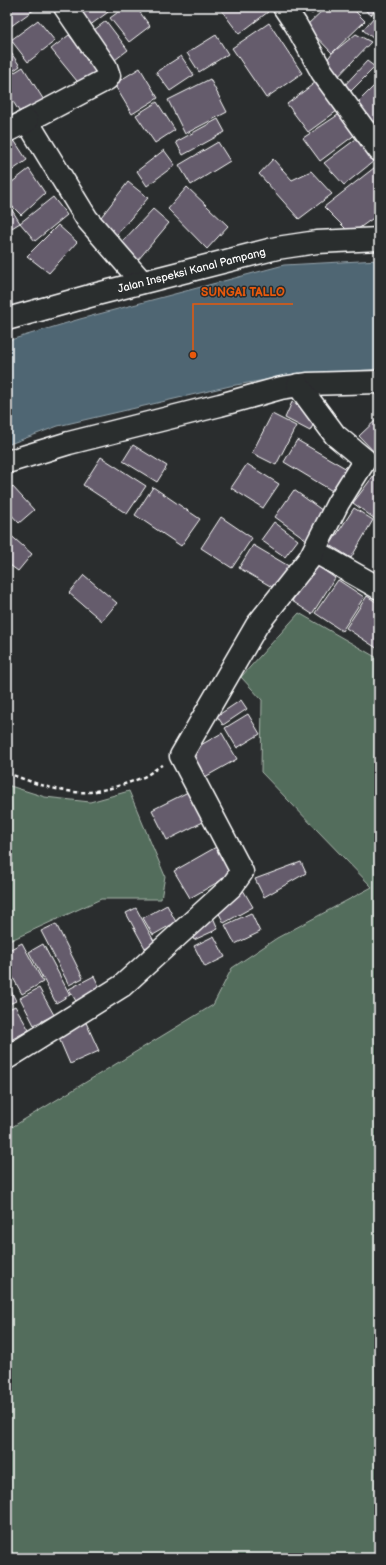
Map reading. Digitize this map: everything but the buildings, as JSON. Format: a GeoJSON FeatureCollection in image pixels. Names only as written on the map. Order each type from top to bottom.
{"type":"FeatureCollection","features":[{"type":"Feature","properties":{"kind":"street"},"geometry":{"type":"LineString","coordinates":[[7,131],[107,79],[109,76],[106,67],[65,7]]}},
{"type":"Feature","properties":{"kind":"street"},"geometry":{"type":"LineString","coordinates":[[284,7],[296,25],[322,72],[379,150]]}},
{"type":"Feature","properties":{"kind":"street"},"geometry":{"type":"LineString","coordinates":[[27,120],[86,218],[142,282]]}},
{"type":"Feature","properties":{"kind":"street","name":"Jalan Inspeksi Kanal Pampang"},"geometry":{"type":"LineString","coordinates":[[7,319],[142,282],[277,248],[317,242],[379,239]]}},
{"type":"Feature","properties":{"kind":"street"},"geometry":{"type":"LineString","coordinates":[[7,462],[69,443],[281,388],[298,385],[379,382]]}},
{"type":"Feature","properties":{"kind":"street"},"geometry":{"type":"LineString","coordinates":[[7,1058],[122,986],[232,886],[242,872],[181,756],[257,625],[310,558],[338,503],[372,464],[335,435],[298,385]]}},
{"type":"Feature","properties":{"kind":"street"},"geometry":{"type":"LineString","coordinates":[[314,551],[379,588]]}},
{"type":"Feature","properties":{"kind":"path"},"geometry":{"type":"LineString","coordinates":[[7,773],[64,790],[88,792],[127,783],[143,777],[181,756]]}},
{"type":"Feature","properties":{"kind":"green space"},"geometry":{"type":"Polygon","coordinates":[[[299,613],[379,659],[379,1558],[7,1558],[7,1130],[213,1005],[232,968],[277,938],[372,887],[261,772],[262,700],[241,677],[299,613]]]}},
{"type":"Feature","properties":{"kind":"green space"},"geometry":{"type":"Polygon","coordinates":[[[7,785],[45,797],[90,802],[129,791],[165,876],[161,899],[101,899],[7,942],[7,785]]]}},
{"type":"Feature","properties":{"kind":"water"},"geometry":{"type":"Polygon","coordinates":[[[379,260],[379,369],[289,376],[230,386],[58,426],[7,445],[7,341],[80,319],[284,265],[379,260]]]}},
{"type":"Feature","properties":{"kind":"place","name":"SUNGAI TALLO"},"geometry":{"type":"Point","coordinates":[193,355]}}]}
